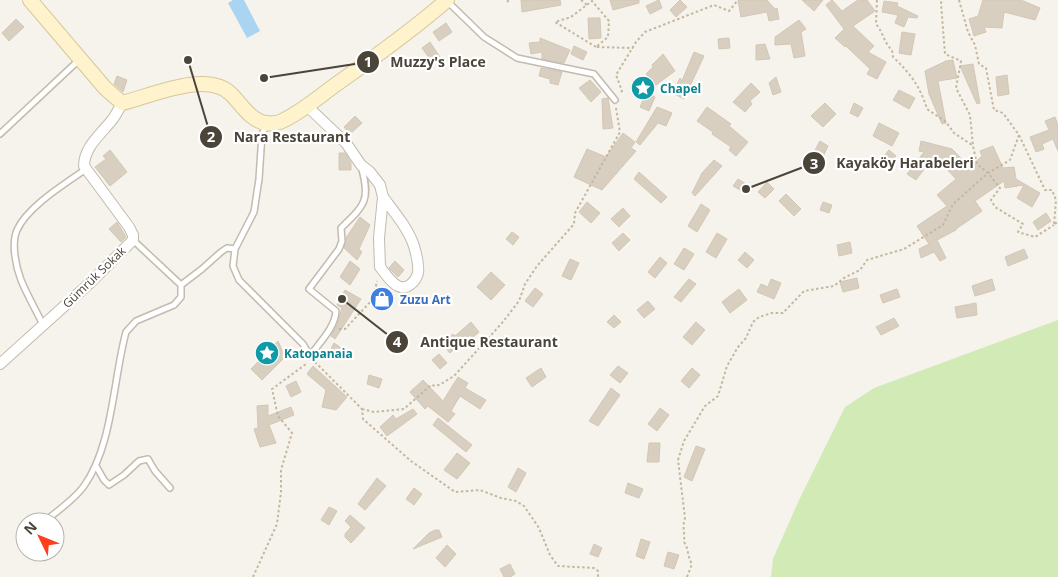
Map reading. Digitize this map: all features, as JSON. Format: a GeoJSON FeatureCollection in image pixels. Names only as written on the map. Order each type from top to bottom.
{"type":"FeatureCollection","features":[{"type":"Feature","properties":{"kind":"street"},"geometry":{"type":"LineString","coordinates":[[30,0],[105,88],[122,103]]}},
{"type":"Feature","properties":{"kind":"street"},"geometry":{"type":"LineString","coordinates":[[86,169],[84,158],[89,147],[114,117],[122,103],[174,89],[199,84],[210,84],[224,89],[258,120],[267,124],[283,121],[369,61],[447,0]]}},
{"type":"Feature","properties":{"kind":"street"},"geometry":{"type":"LineString","coordinates":[[306,105],[346,143],[361,164],[380,185],[383,197],[379,238],[380,267],[399,287],[410,286],[418,272],[414,246],[383,197]]}},
{"type":"Feature","properties":{"kind":"street","name":"Gümrük Sokak"},"geometry":{"type":"LineString","coordinates":[[0,364],[91,282],[133,240],[129,227],[86,169]]}},
{"type":"Feature","properties":{"kind":"lane"},"geometry":{"type":"LineString","coordinates":[[447,0],[484,36],[518,58],[594,74],[615,100]]}},
{"type":"Feature","properties":{"kind":"lane"},"geometry":{"type":"LineString","coordinates":[[0,134],[80,58]]}},
{"type":"Feature","properties":{"kind":"lane"},"geometry":{"type":"LineString","coordinates":[[267,124],[262,134],[259,178],[254,212],[235,249],[233,266],[239,280],[303,344],[310,356],[329,330],[336,312],[309,289],[340,249],[342,241],[341,228],[360,209],[365,199],[367,189],[361,164]]}},
{"type":"Feature","properties":{"kind":"lane"},"geometry":{"type":"LineString","coordinates":[[43,325],[20,278],[16,259],[16,232],[24,219],[42,202],[86,169]]}},
{"type":"Feature","properties":{"kind":"lane"},"geometry":{"type":"LineString","coordinates":[[55,512],[83,488],[96,466],[106,430],[126,332],[136,321],[174,305],[181,297],[181,285],[133,240]]}},
{"type":"Feature","properties":{"kind":"lane"},"geometry":{"type":"LineString","coordinates":[[181,285],[227,248],[235,249]]}},
{"type":"Feature","properties":{"kind":"lane"},"geometry":{"type":"LineString","coordinates":[[96,466],[109,485],[124,475],[139,461],[148,459],[155,471],[170,488]]}},
{"type":"Feature","properties":{"kind":"path"},"geometry":{"type":"LineString","coordinates":[[581,0],[587,5]]}},
{"type":"Feature","properties":{"kind":"path"},"geometry":{"type":"LineString","coordinates":[[714,5],[715,0]]}},
{"type":"Feature","properties":{"kind":"path"},"geometry":{"type":"LineString","coordinates":[[253,577],[277,524],[282,492],[281,470],[292,433],[278,416],[272,389],[304,366],[310,356],[362,409],[374,412],[404,408],[431,384],[436,386],[454,376],[519,302],[525,284],[537,266],[574,224],[575,213],[620,132],[615,100],[622,91],[616,75],[645,32],[714,5],[729,11],[738,0]]}},
{"type":"Feature","properties":{"kind":"path"},"geometry":{"type":"LineString","coordinates":[[877,0],[876,24],[883,32],[887,45],[892,50],[893,57],[907,70],[922,92],[927,109],[946,122],[954,133],[973,146]]}},
{"type":"Feature","properties":{"kind":"path"},"geometry":{"type":"LineString","coordinates":[[942,0],[945,54],[961,61],[956,88],[970,115],[977,164],[988,173],[1000,188],[991,200],[995,207],[1023,224],[1018,232],[1035,237],[1058,221]]}},
{"type":"Feature","properties":{"kind":"path"},"geometry":{"type":"LineString","coordinates":[[959,0],[968,32],[975,45],[979,64],[986,68],[994,110],[1003,113],[1019,135],[1045,190],[1052,190],[1056,200],[1054,225]]}},
{"type":"Feature","properties":{"kind":"path"},"geometry":{"type":"LineString","coordinates":[[596,48],[608,38],[609,21],[592,1],[571,18],[555,22],[596,48],[633,48]]}},
{"type":"Feature","properties":{"kind":"path"},"geometry":{"type":"LineString","coordinates":[[687,577],[692,564],[688,557],[688,547],[684,542],[685,532],[683,524],[685,518],[678,460],[684,441],[704,406],[718,396],[727,366],[738,347],[746,338],[753,322],[772,313],[783,313],[804,291],[834,286],[844,278],[860,270],[866,260],[904,249],[943,225],[953,204],[988,173],[1010,160],[1019,135]]}},
{"type":"Feature","properties":{"kind":"path"},"geometry":{"type":"LineString","coordinates":[[329,330],[346,329],[373,299],[380,267]]}},
{"type":"Feature","properties":{"kind":"path"},"geometry":{"type":"LineString","coordinates":[[362,409],[363,419],[377,433],[411,461],[456,492],[480,490],[501,498],[516,501],[524,506],[540,528],[550,555],[558,566],[594,568],[598,571],[598,577]]}},
{"type":"Feature","properties":{"kind":"green space"},"geometry":{"type":"Polygon","coordinates":[[[1058,320],[1058,577],[771,577],[773,559],[799,500],[845,407],[874,388],[1058,320]]]}},
{"type":"Feature","properties":{"kind":"water"},"geometry":{"type":"Polygon","coordinates":[[[233,0],[244,0],[260,31],[247,38],[228,3],[233,0]]]}},
{"type":"Feature","properties":{"kind":"building"},"geometry":{"type":"Polygon","coordinates":[[[521,0],[560,0],[561,5],[522,12],[521,0]]]}},
{"type":"Feature","properties":{"kind":"building"},"geometry":{"type":"Polygon","coordinates":[[[610,0],[639,0],[639,3],[613,10],[610,0]]]}},
{"type":"Feature","properties":{"kind":"building"},"geometry":{"type":"Polygon","coordinates":[[[659,0],[662,8],[650,14],[646,6],[659,0]]]}},
{"type":"Feature","properties":{"kind":"building"},"geometry":{"type":"Polygon","coordinates":[[[680,0],[687,7],[676,17],[670,10],[680,0]]]}},
{"type":"Feature","properties":{"kind":"building"},"geometry":{"type":"Polygon","coordinates":[[[738,0],[767,0],[775,9],[777,8],[779,19],[769,21],[767,12],[741,17],[738,0]]]}},
{"type":"Feature","properties":{"kind":"building"},"geometry":{"type":"Polygon","coordinates":[[[802,0],[823,0],[814,11],[802,0]]]}},
{"type":"Feature","properties":{"kind":"building"},"geometry":{"type":"Polygon","coordinates":[[[832,0],[842,11],[858,0],[867,0],[875,11],[853,26],[874,46],[868,52],[886,62],[877,79],[867,74],[870,69],[835,38],[844,29],[826,5],[832,0]]]}},
{"type":"Feature","properties":{"kind":"building"},"geometry":{"type":"Polygon","coordinates":[[[983,0],[1021,0],[1040,8],[1035,20],[1004,12],[1002,28],[984,27],[986,32],[974,36],[969,19],[978,16],[983,0]]]}},
{"type":"Feature","properties":{"kind":"building"},"geometry":{"type":"Polygon","coordinates":[[[884,1],[898,3],[897,6],[918,16],[917,18],[908,17],[904,27],[895,23],[898,15],[882,12],[884,1]]]}},
{"type":"Feature","properties":{"kind":"building"},"geometry":{"type":"Polygon","coordinates":[[[588,18],[600,18],[601,38],[589,39],[588,18]]]}},
{"type":"Feature","properties":{"kind":"building"},"geometry":{"type":"Polygon","coordinates":[[[16,19],[24,27],[9,41],[2,33],[16,19]]]}},
{"type":"Feature","properties":{"kind":"building"},"geometry":{"type":"Polygon","coordinates":[[[799,20],[806,29],[801,32],[805,56],[794,58],[791,44],[775,45],[775,37],[799,20]]]}},
{"type":"Feature","properties":{"kind":"building"},"geometry":{"type":"Polygon","coordinates":[[[446,23],[452,32],[439,41],[433,32],[446,23]]]}},
{"type":"Feature","properties":{"kind":"building"},"geometry":{"type":"Polygon","coordinates":[[[902,32],[915,34],[911,55],[899,53],[902,32]]]}},
{"type":"Feature","properties":{"kind":"building"},"geometry":{"type":"Polygon","coordinates":[[[540,38],[570,50],[564,63],[542,59],[542,52],[531,54],[529,43],[540,42],[540,38]]]}},
{"type":"Feature","properties":{"kind":"building"},"geometry":{"type":"Polygon","coordinates":[[[729,38],[730,48],[719,49],[718,39],[729,38]]]}},
{"type":"Feature","properties":{"kind":"building"},"geometry":{"type":"Polygon","coordinates":[[[430,42],[440,57],[432,62],[422,48],[430,42]]]}},
{"type":"Feature","properties":{"kind":"building"},"geometry":{"type":"Polygon","coordinates":[[[765,44],[770,59],[756,60],[756,45],[765,44]]]}},
{"type":"Feature","properties":{"kind":"building"},"geometry":{"type":"Polygon","coordinates":[[[574,46],[587,52],[583,60],[571,54],[574,46]]]}},
{"type":"Feature","properties":{"kind":"building"},"geometry":{"type":"Polygon","coordinates":[[[694,52],[704,56],[684,99],[673,93],[680,78],[682,81],[694,52]]]}},
{"type":"Feature","properties":{"kind":"building"},"geometry":{"type":"Polygon","coordinates":[[[663,54],[675,71],[656,85],[651,83],[655,87],[648,93],[655,97],[649,111],[640,107],[643,100],[630,86],[637,88],[649,77],[646,74],[663,54]]]}},
{"type":"Feature","properties":{"kind":"building"},"geometry":{"type":"Polygon","coordinates":[[[953,60],[957,78],[938,81],[946,123],[942,124],[929,94],[925,71],[946,61],[953,60]]]}},
{"type":"Feature","properties":{"kind":"building"},"geometry":{"type":"Polygon","coordinates":[[[973,64],[980,103],[977,104],[960,66],[973,64]]]}},
{"type":"Feature","properties":{"kind":"building"},"geometry":{"type":"Polygon","coordinates":[[[541,68],[562,72],[558,85],[550,83],[550,79],[539,76],[541,68]]]}},
{"type":"Feature","properties":{"kind":"building"},"geometry":{"type":"Polygon","coordinates":[[[1007,75],[1009,94],[998,96],[996,77],[1007,75]]]}},
{"type":"Feature","properties":{"kind":"building"},"geometry":{"type":"Polygon","coordinates":[[[117,76],[127,80],[123,92],[114,84],[117,76]]]}},
{"type":"Feature","properties":{"kind":"building"},"geometry":{"type":"Polygon","coordinates":[[[776,77],[781,92],[773,95],[769,83],[776,77]]]}},
{"type":"Feature","properties":{"kind":"building"},"geometry":{"type":"Polygon","coordinates":[[[590,80],[601,92],[591,102],[579,88],[590,80]]]}},
{"type":"Feature","properties":{"kind":"building"},"geometry":{"type":"Polygon","coordinates":[[[751,83],[760,92],[750,101],[752,104],[745,112],[733,102],[751,83]]]}},
{"type":"Feature","properties":{"kind":"building"},"geometry":{"type":"Polygon","coordinates":[[[899,90],[915,98],[909,109],[893,100],[899,90]]]}},
{"type":"Feature","properties":{"kind":"building"},"geometry":{"type":"Polygon","coordinates":[[[608,98],[613,128],[603,129],[602,99],[608,98]]]}},
{"type":"Feature","properties":{"kind":"building"},"geometry":{"type":"Polygon","coordinates":[[[825,103],[836,114],[823,127],[811,116],[825,103]]]}},
{"type":"Feature","properties":{"kind":"building"},"geometry":{"type":"Polygon","coordinates":[[[854,103],[863,108],[858,117],[850,113],[854,103]]]}},
{"type":"Feature","properties":{"kind":"building"},"geometry":{"type":"Polygon","coordinates":[[[657,107],[672,113],[666,126],[658,123],[640,145],[636,142],[657,107]]]}},
{"type":"Feature","properties":{"kind":"building"},"geometry":{"type":"Polygon","coordinates":[[[707,107],[731,124],[729,126],[748,142],[736,156],[729,150],[731,147],[697,121],[707,107]]]}},
{"type":"Feature","properties":{"kind":"building"},"geometry":{"type":"Polygon","coordinates":[[[355,116],[362,123],[350,134],[344,127],[355,116]]]}},
{"type":"Feature","properties":{"kind":"building"},"geometry":{"type":"Polygon","coordinates":[[[1055,117],[1058,125],[1058,151],[1053,139],[1042,144],[1044,149],[1036,152],[1030,137],[1049,130],[1045,121],[1055,117]]]}},
{"type":"Feature","properties":{"kind":"building"},"geometry":{"type":"Polygon","coordinates":[[[879,123],[899,133],[892,146],[873,136],[879,123]]]}},
{"type":"Feature","properties":{"kind":"building"},"geometry":{"type":"Polygon","coordinates":[[[623,133],[635,142],[631,148],[636,151],[602,190],[574,177],[587,149],[606,157],[623,133]]]}},
{"type":"Feature","properties":{"kind":"building"},"geometry":{"type":"Polygon","coordinates":[[[820,141],[828,146],[822,159],[813,154],[820,141]]]}},
{"type":"Feature","properties":{"kind":"building"},"geometry":{"type":"Polygon","coordinates":[[[921,141],[952,149],[970,167],[982,156],[980,151],[993,146],[1003,168],[1014,167],[1016,179],[1040,193],[1032,207],[1017,198],[1024,185],[1005,188],[1004,181],[975,201],[982,211],[956,230],[937,240],[946,258],[940,261],[934,252],[921,258],[919,249],[929,244],[917,226],[947,206],[937,195],[956,179],[943,165],[939,169],[931,160],[916,180],[907,174],[924,152],[919,151],[921,141]]]}},
{"type":"Feature","properties":{"kind":"building"},"geometry":{"type":"Polygon","coordinates":[[[110,150],[127,172],[110,186],[95,167],[106,159],[103,156],[110,150]]]}},
{"type":"Feature","properties":{"kind":"building"},"geometry":{"type":"Polygon","coordinates":[[[889,150],[896,156],[887,165],[881,159],[889,150]]]}},
{"type":"Feature","properties":{"kind":"building"},"geometry":{"type":"Polygon","coordinates":[[[339,153],[345,153],[351,163],[351,170],[339,170],[339,153]]]}},
{"type":"Feature","properties":{"kind":"building"},"geometry":{"type":"Polygon","coordinates":[[[714,160],[722,166],[695,196],[692,193],[702,173],[714,160]]]}},
{"type":"Feature","properties":{"kind":"building"},"geometry":{"type":"Polygon","coordinates":[[[639,172],[667,197],[661,203],[634,179],[639,172]]]}},
{"type":"Feature","properties":{"kind":"building"},"geometry":{"type":"Polygon","coordinates":[[[738,179],[746,184],[742,191],[733,186],[738,179]]]}},
{"type":"Feature","properties":{"kind":"building"},"geometry":{"type":"Polygon","coordinates":[[[767,182],[774,189],[765,198],[758,192],[767,182]]]}},
{"type":"Feature","properties":{"kind":"building"},"geometry":{"type":"Polygon","coordinates":[[[786,194],[801,209],[794,216],[779,201],[786,194]]]}},
{"type":"Feature","properties":{"kind":"building"},"geometry":{"type":"Polygon","coordinates":[[[587,202],[600,213],[591,223],[579,212],[587,202]]]}},
{"type":"Feature","properties":{"kind":"building"},"geometry":{"type":"Polygon","coordinates":[[[823,202],[832,205],[829,213],[820,210],[823,202]]]}},
{"type":"Feature","properties":{"kind":"building"},"geometry":{"type":"Polygon","coordinates":[[[701,204],[710,210],[697,232],[688,226],[701,204]]]}},
{"type":"Feature","properties":{"kind":"building"},"geometry":{"type":"Polygon","coordinates":[[[623,208],[630,216],[619,227],[611,219],[623,208]]]}},
{"type":"Feature","properties":{"kind":"building"},"geometry":{"type":"Polygon","coordinates":[[[1046,213],[1051,221],[1038,230],[1033,222],[1046,213]]]}},
{"type":"Feature","properties":{"kind":"building"},"geometry":{"type":"Polygon","coordinates":[[[360,217],[370,225],[359,249],[362,252],[357,260],[344,248],[346,238],[360,217]]]}},
{"type":"Feature","properties":{"kind":"building"},"geometry":{"type":"Polygon","coordinates":[[[117,222],[126,237],[121,242],[109,229],[117,222]]]}},
{"type":"Feature","properties":{"kind":"building"},"geometry":{"type":"Polygon","coordinates":[[[512,232],[519,237],[513,245],[506,239],[512,232]]]}},
{"type":"Feature","properties":{"kind":"building"},"geometry":{"type":"Polygon","coordinates":[[[623,233],[630,240],[619,251],[612,243],[623,233]]]}},
{"type":"Feature","properties":{"kind":"building"},"geometry":{"type":"Polygon","coordinates":[[[717,233],[727,239],[716,258],[706,252],[717,233]]]}},
{"type":"Feature","properties":{"kind":"building"},"geometry":{"type":"Polygon","coordinates":[[[850,242],[852,253],[839,256],[837,245],[850,242]]]}},
{"type":"Feature","properties":{"kind":"building"},"geometry":{"type":"Polygon","coordinates":[[[684,248],[694,254],[684,270],[674,264],[684,248]]]}},
{"type":"Feature","properties":{"kind":"building"},"geometry":{"type":"Polygon","coordinates":[[[1024,249],[1028,258],[1008,266],[1005,257],[1024,249]]]}},
{"type":"Feature","properties":{"kind":"building"},"geometry":{"type":"Polygon","coordinates":[[[745,252],[754,260],[747,268],[738,260],[745,252]]]}},
{"type":"Feature","properties":{"kind":"building"},"geometry":{"type":"Polygon","coordinates":[[[660,257],[667,263],[655,278],[648,272],[660,257]]]}},
{"type":"Feature","properties":{"kind":"building"},"geometry":{"type":"Polygon","coordinates":[[[570,259],[579,263],[571,280],[562,276],[570,259]]]}},
{"type":"Feature","properties":{"kind":"building"},"geometry":{"type":"Polygon","coordinates":[[[350,261],[360,269],[350,285],[340,277],[350,261]]]}},
{"type":"Feature","properties":{"kind":"building"},"geometry":{"type":"Polygon","coordinates":[[[395,261],[404,270],[398,277],[389,268],[395,261]]]}},
{"type":"Feature","properties":{"kind":"building"},"geometry":{"type":"Polygon","coordinates":[[[491,272],[505,285],[491,300],[477,287],[491,272]]]}},
{"type":"Feature","properties":{"kind":"building"},"geometry":{"type":"Polygon","coordinates":[[[857,278],[859,288],[843,292],[840,282],[857,278]]]}},
{"type":"Feature","properties":{"kind":"building"},"geometry":{"type":"Polygon","coordinates":[[[689,279],[696,284],[681,302],[674,297],[689,279]]]}},
{"type":"Feature","properties":{"kind":"building"},"geometry":{"type":"Polygon","coordinates":[[[771,279],[781,283],[774,299],[757,292],[761,284],[768,287],[771,279]]]}},
{"type":"Feature","properties":{"kind":"building"},"geometry":{"type":"Polygon","coordinates":[[[992,279],[995,290],[975,296],[972,286],[992,279]]]}},
{"type":"Feature","properties":{"kind":"building"},"geometry":{"type":"Polygon","coordinates":[[[535,288],[543,294],[533,307],[525,301],[535,288]]]}},
{"type":"Feature","properties":{"kind":"building"},"geometry":{"type":"Polygon","coordinates":[[[739,289],[747,300],[730,313],[722,302],[739,289]]]}},
{"type":"Feature","properties":{"kind":"building"},"geometry":{"type":"Polygon","coordinates":[[[897,289],[900,297],[883,303],[880,295],[897,289]]]}},
{"type":"Feature","properties":{"kind":"building"},"geometry":{"type":"Polygon","coordinates":[[[345,290],[361,299],[335,339],[331,336],[337,325],[342,308],[337,305],[345,290]]]}},
{"type":"Feature","properties":{"kind":"building"},"geometry":{"type":"Polygon","coordinates":[[[648,301],[655,309],[644,318],[637,310],[648,301]]]}},
{"type":"Feature","properties":{"kind":"building"},"geometry":{"type":"Polygon","coordinates":[[[976,303],[977,315],[957,318],[955,307],[976,303]]]}},
{"type":"Feature","properties":{"kind":"building"},"geometry":{"type":"Polygon","coordinates":[[[614,315],[621,322],[614,328],[607,322],[614,315]]]}},
{"type":"Feature","properties":{"kind":"building"},"geometry":{"type":"Polygon","coordinates":[[[894,318],[899,326],[881,335],[876,327],[894,318]]]}},
{"type":"Feature","properties":{"kind":"building"},"geometry":{"type":"Polygon","coordinates":[[[471,322],[479,332],[472,338],[470,335],[450,353],[442,344],[471,322]]]}},
{"type":"Feature","properties":{"kind":"building"},"geometry":{"type":"Polygon","coordinates":[[[696,322],[705,330],[692,345],[683,337],[696,322]]]}},
{"type":"Feature","properties":{"kind":"building"},"geometry":{"type":"Polygon","coordinates":[[[278,341],[285,357],[262,380],[251,369],[278,341]]]}},
{"type":"Feature","properties":{"kind":"building"},"geometry":{"type":"Polygon","coordinates":[[[334,343],[343,349],[338,357],[330,351],[334,343]]]}},
{"type":"Feature","properties":{"kind":"building"},"geometry":{"type":"Polygon","coordinates":[[[439,354],[447,363],[440,369],[432,360],[439,354]]]}},
{"type":"Feature","properties":{"kind":"building"},"geometry":{"type":"Polygon","coordinates":[[[313,366],[347,397],[336,410],[322,407],[326,390],[307,374],[313,366]]]}},
{"type":"Feature","properties":{"kind":"building"},"geometry":{"type":"Polygon","coordinates":[[[618,366],[628,373],[620,383],[610,375],[618,366]]]}},
{"type":"Feature","properties":{"kind":"building"},"geometry":{"type":"Polygon","coordinates":[[[541,368],[546,377],[532,387],[526,378],[541,368]]]}},
{"type":"Feature","properties":{"kind":"building"},"geometry":{"type":"Polygon","coordinates":[[[692,368],[700,375],[689,388],[681,381],[692,368]]]}},
{"type":"Feature","properties":{"kind":"building"},"geometry":{"type":"Polygon","coordinates":[[[369,375],[382,379],[379,388],[367,384],[369,375]]]}},
{"type":"Feature","properties":{"kind":"building"},"geometry":{"type":"Polygon","coordinates":[[[458,377],[468,383],[465,388],[486,400],[480,409],[460,396],[451,411],[455,414],[448,422],[428,406],[425,409],[410,392],[423,380],[443,401],[458,377]]]}},
{"type":"Feature","properties":{"kind":"building"},"geometry":{"type":"Polygon","coordinates":[[[296,381],[301,392],[291,397],[286,386],[296,381]]]}},
{"type":"Feature","properties":{"kind":"building"},"geometry":{"type":"Polygon","coordinates":[[[611,388],[620,395],[598,426],[589,421],[611,388]]]}},
{"type":"Feature","properties":{"kind":"building"},"geometry":{"type":"Polygon","coordinates":[[[268,405],[268,416],[291,407],[294,415],[269,425],[276,443],[260,447],[254,429],[258,428],[257,406],[268,405]]]}},
{"type":"Feature","properties":{"kind":"building"},"geometry":{"type":"Polygon","coordinates":[[[660,408],[669,415],[657,431],[648,424],[660,408]]]}},
{"type":"Feature","properties":{"kind":"building"},"geometry":{"type":"Polygon","coordinates":[[[413,409],[417,414],[387,436],[380,427],[393,415],[396,419],[413,409]]]}},
{"type":"Feature","properties":{"kind":"building"},"geometry":{"type":"Polygon","coordinates":[[[438,418],[472,445],[466,452],[433,425],[438,418]]]}},
{"type":"Feature","properties":{"kind":"building"},"geometry":{"type":"Polygon","coordinates":[[[649,443],[660,443],[659,462],[647,462],[649,443]]]}},
{"type":"Feature","properties":{"kind":"building"},"geometry":{"type":"Polygon","coordinates":[[[696,446],[705,449],[692,481],[684,477],[696,446]]]}},
{"type":"Feature","properties":{"kind":"building"},"geometry":{"type":"Polygon","coordinates":[[[457,453],[470,463],[457,479],[444,470],[457,453]]]}},
{"type":"Feature","properties":{"kind":"building"},"geometry":{"type":"Polygon","coordinates":[[[518,468],[526,473],[516,492],[508,487],[518,468]]]}},
{"type":"Feature","properties":{"kind":"building"},"geometry":{"type":"Polygon","coordinates":[[[377,478],[386,486],[365,510],[358,504],[377,478]]]}},
{"type":"Feature","properties":{"kind":"building"},"geometry":{"type":"Polygon","coordinates":[[[628,483],[643,489],[639,498],[625,493],[628,483]]]}},
{"type":"Feature","properties":{"kind":"building"},"geometry":{"type":"Polygon","coordinates":[[[414,488],[422,494],[414,505],[406,499],[414,488]]]}},
{"type":"Feature","properties":{"kind":"building"},"geometry":{"type":"Polygon","coordinates":[[[329,507],[337,511],[329,525],[321,520],[329,507]]]}},
{"type":"Feature","properties":{"kind":"building"},"geometry":{"type":"Polygon","coordinates":[[[350,515],[365,528],[351,543],[345,537],[345,534],[351,527],[345,521],[350,515]]]}},
{"type":"Feature","properties":{"kind":"building"},"geometry":{"type":"Polygon","coordinates":[[[439,530],[442,537],[413,549],[429,533],[439,530]]]}},
{"type":"Feature","properties":{"kind":"building"},"geometry":{"type":"Polygon","coordinates":[[[641,539],[650,542],[644,559],[636,556],[641,539]]]}},
{"type":"Feature","properties":{"kind":"building"},"geometry":{"type":"Polygon","coordinates":[[[594,544],[602,548],[598,557],[590,554],[594,544]]]}},
{"type":"Feature","properties":{"kind":"building"},"geometry":{"type":"Polygon","coordinates":[[[447,545],[456,554],[445,567],[436,558],[447,545]]]}},
{"type":"Feature","properties":{"kind":"building"},"geometry":{"type":"Polygon","coordinates":[[[668,552],[679,555],[674,569],[664,566],[668,552]]]}},
{"type":"Feature","properties":{"kind":"building"},"geometry":{"type":"Polygon","coordinates":[[[510,564],[515,574],[510,577],[504,577],[500,569],[510,564]]]}},
{"type":"Feature","properties":{"kind":"place","name":"Nara Restaurant"},"geometry":{"type":"Point","coordinates":[188,60]}},
{"type":"Feature","properties":{"kind":"place","name":"Muzzy's Place"},"geometry":{"type":"Point","coordinates":[264,78]}},
{"type":"Feature","properties":{"kind":"place","name":"Chapel"},"geometry":{"type":"Point","coordinates":[643,88]}},
{"type":"Feature","properties":{"kind":"place","name":"Kayaköy Harabeleri"},"geometry":{"type":"Point","coordinates":[746,189]}},
{"type":"Feature","properties":{"kind":"place","name":"Antique Restaurant"},"geometry":{"type":"Point","coordinates":[342,299]}},
{"type":"Feature","properties":{"kind":"place","name":"Zuzu Art"},"geometry":{"type":"Point","coordinates":[382,299]}},
{"type":"Feature","properties":{"kind":"place","name":"Katopanaia"},"geometry":{"type":"Point","coordinates":[267,353]}}]}
